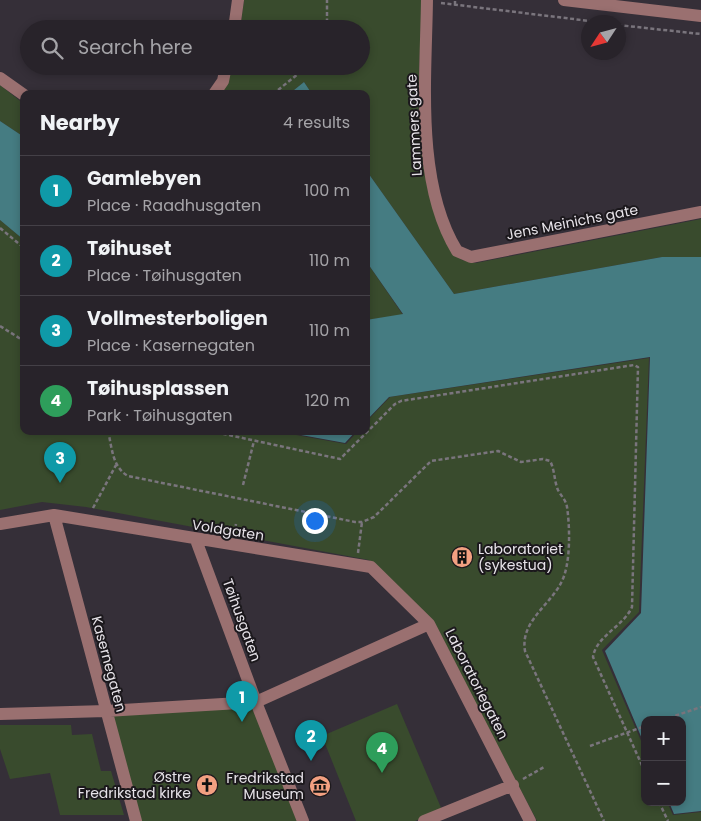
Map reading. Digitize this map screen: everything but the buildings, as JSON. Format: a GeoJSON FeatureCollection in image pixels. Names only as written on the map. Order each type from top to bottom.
{"type":"FeatureCollection","features":[{"type":"Feature","properties":{"kind":"street"},"geometry":{"type":"LineString","coordinates":[[235,20],[238,0]]}},
{"type":"Feature","properties":{"kind":"street"},"geometry":{"type":"LineString","coordinates":[[564,0],[658,5],[701,16]]}},
{"type":"Feature","properties":{"kind":"street","name":"Lammers gate"},"geometry":{"type":"LineString","coordinates":[[427,1],[425,102],[429,165],[432,184],[453,245]]}},
{"type":"Feature","properties":{"kind":"street"},"geometry":{"type":"LineString","coordinates":[[217,90],[223,81],[224,75]]}},
{"type":"Feature","properties":{"kind":"street"},"geometry":{"type":"LineString","coordinates":[[0,78],[20,92]]}},
{"type":"Feature","properties":{"kind":"street","name":"Jens Meinichs gate"},"geometry":{"type":"LineString","coordinates":[[453,245],[457,251],[471,257],[701,212]]}},
{"type":"Feature","properties":{"kind":"street","name":"Voldgaten"},"geometry":{"type":"LineString","coordinates":[[0,524],[54,515],[196,540],[371,567],[429,624]]}},
{"type":"Feature","properties":{"kind":"street","name":"Kasernegaten"},"geometry":{"type":"LineString","coordinates":[[54,515],[136,821]]}},
{"type":"Feature","properties":{"kind":"street","name":"Tøihusgaten"},"geometry":{"type":"LineString","coordinates":[[196,540],[256,702],[303,821]]}},
{"type":"Feature","properties":{"kind":"street","name":"Laboratoriegaten"},"geometry":{"type":"LineString","coordinates":[[256,702],[429,624],[513,784],[530,821]]}},
{"type":"Feature","properties":{"kind":"street"},"geometry":{"type":"LineString","coordinates":[[0,714],[106,711],[256,702]]}},
{"type":"Feature","properties":{"kind":"street"},"geometry":{"type":"LineString","coordinates":[[424,821],[513,784]]}},
{"type":"Feature","properties":{"kind":"path"},"geometry":{"type":"LineString","coordinates":[[327,0],[327,20]]}},
{"type":"Feature","properties":{"kind":"path"},"geometry":{"type":"LineString","coordinates":[[455,0],[455,5]]}},
{"type":"Feature","properties":{"kind":"path"},"geometry":{"type":"LineString","coordinates":[[427,1],[581,20]]}},
{"type":"Feature","properties":{"kind":"path"},"geometry":{"type":"LineString","coordinates":[[626,26],[701,34]]}},
{"type":"Feature","properties":{"kind":"path"},"geometry":{"type":"LineString","coordinates":[[278,90],[297,75]]}},
{"type":"Feature","properties":{"kind":"path"},"geometry":{"type":"LineString","coordinates":[[0,228],[20,245]]}},
{"type":"Feature","properties":{"kind":"path"},"geometry":{"type":"LineString","coordinates":[[0,326],[20,338]]}},
{"type":"Feature","properties":{"kind":"path"},"geometry":{"type":"LineString","coordinates":[[370,430],[401,400],[634,365],[638,367],[632,607],[629,614],[596,648],[593,657],[641,764]]}},
{"type":"Feature","properties":{"kind":"path"},"geometry":{"type":"LineString","coordinates":[[109,435],[116,465],[121,472],[128,476],[362,522],[374,517],[431,461],[498,451],[521,462],[550,460],[557,479],[558,489],[567,506],[568,565],[561,583],[525,631],[523,642],[525,651],[604,821]]}},
{"type":"Feature","properties":{"kind":"path"},"geometry":{"type":"LineString","coordinates":[[228,435],[340,459],[365,435]]}},
{"type":"Feature","properties":{"kind":"path"},"geometry":{"type":"LineString","coordinates":[[243,485],[254,441]]}},
{"type":"Feature","properties":{"kind":"path"},"geometry":{"type":"LineString","coordinates":[[86,521],[116,465]]}},
{"type":"Feature","properties":{"kind":"path"},"geometry":{"type":"LineString","coordinates":[[356,566],[362,522]]}},
{"type":"Feature","properties":{"kind":"path"},"geometry":{"type":"LineString","coordinates":[[675,716],[701,707]]}},
{"type":"Feature","properties":{"kind":"path"},"geometry":{"type":"LineString","coordinates":[[590,746],[641,727]]}},
{"type":"Feature","properties":{"kind":"path"},"geometry":{"type":"LineString","coordinates":[[513,784],[544,767]]}},
{"type":"Feature","properties":{"kind":"path"},"geometry":{"type":"LineString","coordinates":[[661,806],[668,821]]}},
{"type":"Feature","properties":{"kind":"green space"},"geometry":{"type":"Polygon","coordinates":[[[244,0],[422,0],[418,102],[427,185],[454,254],[462,260],[476,263],[701,219],[701,257],[662,257],[454,294],[370,176],[370,90],[309,90],[304,82],[294,90],[223,90],[228,75],[370,75],[370,20],[241,20],[244,0]]]}},
{"type":"Feature","properties":{"kind":"green space"},"geometry":{"type":"Polygon","coordinates":[[[0,85],[20,101],[20,134],[0,121],[0,85]]]}},
{"type":"Feature","properties":{"kind":"green space"},"geometry":{"type":"Polygon","coordinates":[[[0,220],[20,237],[20,435],[296,435],[346,444],[354,435],[370,435],[370,418],[390,397],[649,358],[639,612],[602,650],[641,741],[641,806],[669,806],[673,815],[701,812],[701,821],[537,821],[433,623],[369,560],[86,507],[42,502],[0,510],[0,220]]]}},
{"type":"Feature","properties":{"kind":"green space"},"geometry":{"type":"Polygon","coordinates":[[[370,267],[403,315],[370,319],[370,267]]]}},
{"type":"Feature","properties":{"kind":"green space"},"geometry":{"type":"Polygon","coordinates":[[[253,704],[299,821],[140,821],[113,715],[253,704]]]}},
{"type":"Feature","properties":{"kind":"green space"},"geometry":{"type":"Polygon","coordinates":[[[397,704],[442,810],[415,821],[356,821],[322,736],[397,704]]]}},
{"type":"Feature","properties":{"kind":"green space"},"geometry":{"type":"Polygon","coordinates":[[[0,725],[71,725],[72,735],[92,734],[101,771],[111,771],[124,815],[60,815],[50,773],[10,779],[0,749],[0,725]]]}},
{"type":"Feature","properties":{"kind":"water"},"geometry":{"type":"Polygon","coordinates":[[[304,82],[309,90],[294,90],[304,82]]]}},
{"type":"Feature","properties":{"kind":"water"},"geometry":{"type":"Polygon","coordinates":[[[0,121],[20,134],[20,237],[0,220],[0,121]]]}},
{"type":"Feature","properties":{"kind":"water"},"geometry":{"type":"Polygon","coordinates":[[[370,176],[454,294],[662,257],[701,257],[701,811],[674,814],[671,806],[686,806],[686,716],[641,716],[641,736],[605,651],[641,613],[650,357],[389,397],[370,417],[370,319],[403,314],[370,267],[370,176]]]}},
{"type":"Feature","properties":{"kind":"water"},"geometry":{"type":"Polygon","coordinates":[[[301,435],[352,435],[345,443],[301,435]]]}},
{"type":"Feature","properties":{"kind":"place","name":"Vollmesterboligen"},"geometry":{"type":"Point","coordinates":[60,483]}},
{"type":"Feature","properties":{"kind":"place","name":"Laboratoriet (sykestua)"},"geometry":{"type":"Point","coordinates":[462,557]}},
{"type":"Feature","properties":{"kind":"place","name":"Gamlebyen"},"geometry":{"type":"Point","coordinates":[242,722]}},
{"type":"Feature","properties":{"kind":"place","name":"Tøihuset"},"geometry":{"type":"Point","coordinates":[311,761]}},
{"type":"Feature","properties":{"kind":"place","name":"Tøihusplassen"},"geometry":{"type":"Point","coordinates":[382,773]}},
{"type":"Feature","properties":{"kind":"place","name":"Østre Fredrikstad kirke"},"geometry":{"type":"Point","coordinates":[207,785]}},
{"type":"Feature","properties":{"kind":"place","name":"Fredrikstad Museum"},"geometry":{"type":"Point","coordinates":[320,786]}}]}
